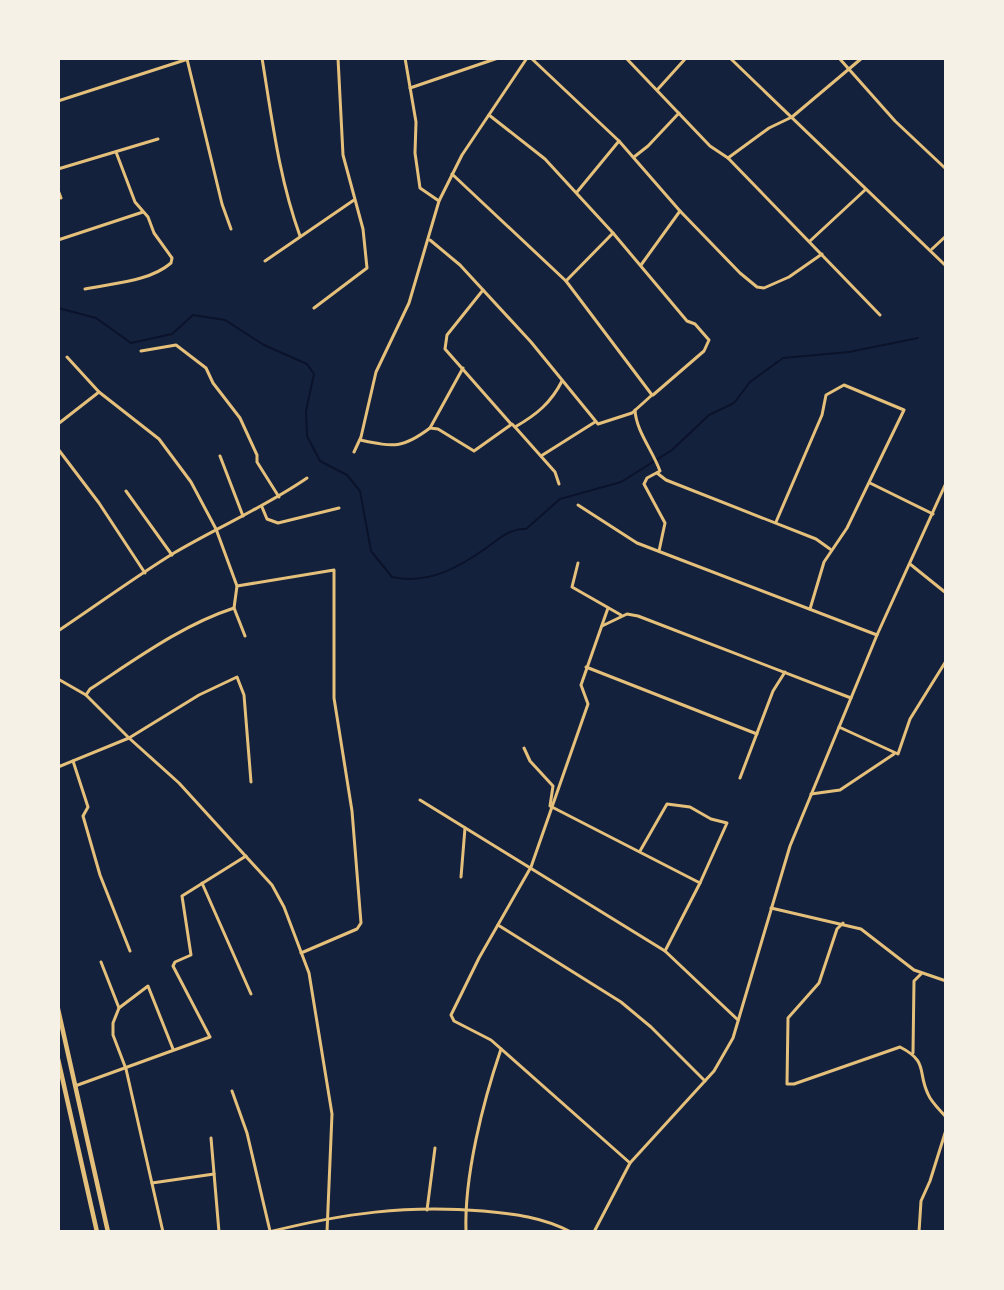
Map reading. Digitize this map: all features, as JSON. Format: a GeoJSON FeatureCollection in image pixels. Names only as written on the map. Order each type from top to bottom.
{"type":"FeatureCollection","features":[{"type":"Feature","properties":{"kind":"main road"},"geometry":{"type":"LineString","coordinates":[[58,1009],[108,1232]]}},
{"type":"Feature","properties":{"kind":"main road"},"geometry":{"type":"LineString","coordinates":[[58,1059],[97,1232]]}},
{"type":"Feature","properties":{"kind":"street"},"geometry":{"type":"LineString","coordinates":[[262,58],[275,144],[290,207],[300,236]]}},
{"type":"Feature","properties":{"kind":"street"},"geometry":{"type":"LineString","coordinates":[[314,308],[367,268],[363,229],[354,200],[340,125],[338,58]]}},
{"type":"Feature","properties":{"kind":"street"},"geometry":{"type":"LineString","coordinates":[[405,58],[416,122],[415,153],[420,188],[439,201]]}},
{"type":"Feature","properties":{"kind":"street"},"geometry":{"type":"LineString","coordinates":[[410,88],[498,58]]}},
{"type":"Feature","properties":{"kind":"street"},"geometry":{"type":"LineString","coordinates":[[354,452],[360,440],[376,372],[409,303],[430,240],[439,201],[452,174],[489,115],[529,58],[619,141],[680,211],[740,273],[758,286],[764,288],[789,277],[822,254]]}},
{"type":"Feature","properties":{"kind":"street"},"geometry":{"type":"LineString","coordinates":[[626,58],[710,146],[728,158],[880,315]]}},
{"type":"Feature","properties":{"kind":"street"},"geometry":{"type":"LineString","coordinates":[[658,89],[686,58]]}},
{"type":"Feature","properties":{"kind":"street"},"geometry":{"type":"LineString","coordinates":[[730,58],[945,266]]}},
{"type":"Feature","properties":{"kind":"street"},"geometry":{"type":"LineString","coordinates":[[839,58],[848,71],[945,169]]}},
{"type":"Feature","properties":{"kind":"street"},"geometry":{"type":"LineString","coordinates":[[728,158],[769,128],[792,117],[862,58]]}},
{"type":"Feature","properties":{"kind":"street"},"geometry":{"type":"LineString","coordinates":[[58,101],[188,59],[222,204],[231,229]]}},
{"type":"Feature","properties":{"kind":"street"},"geometry":{"type":"LineString","coordinates":[[634,157],[648,146],[680,112]]}},
{"type":"Feature","properties":{"kind":"street"},"geometry":{"type":"LineString","coordinates":[[430,240],[460,265],[483,290],[598,424],[613,421],[635,410],[704,351],[709,340],[695,324],[687,321],[577,192],[545,159],[489,115]]}},
{"type":"Feature","properties":{"kind":"street"},"geometry":{"type":"LineString","coordinates":[[58,169],[158,139]]}},
{"type":"Feature","properties":{"kind":"street"},"geometry":{"type":"LineString","coordinates":[[577,192],[619,141]]}},
{"type":"Feature","properties":{"kind":"street"},"geometry":{"type":"LineString","coordinates":[[85,288],[146,276],[162,270],[171,263],[172,258],[135,202],[116,152]]}},
{"type":"Feature","properties":{"kind":"street"},"geometry":{"type":"LineString","coordinates":[[452,174],[566,280],[652,395]]}},
{"type":"Feature","properties":{"kind":"street"},"geometry":{"type":"LineString","coordinates":[[58,190],[61,198]]}},
{"type":"Feature","properties":{"kind":"street"},"geometry":{"type":"LineString","coordinates":[[810,241],[866,190]]}},
{"type":"Feature","properties":{"kind":"street"},"geometry":{"type":"LineString","coordinates":[[265,261],[354,200]]}},
{"type":"Feature","properties":{"kind":"street"},"geometry":{"type":"LineString","coordinates":[[641,265],[680,211]]}},
{"type":"Feature","properties":{"kind":"street"},"geometry":{"type":"LineString","coordinates":[[58,240],[142,212]]}},
{"type":"Feature","properties":{"kind":"street"},"geometry":{"type":"LineString","coordinates":[[566,280],[613,233]]}},
{"type":"Feature","properties":{"kind":"street"},"geometry":{"type":"LineString","coordinates":[[931,250],[945,236]]}},
{"type":"Feature","properties":{"kind":"street"},"geometry":{"type":"LineString","coordinates":[[483,290],[447,335],[444,342],[445,349],[555,472],[559,484]]}},
{"type":"Feature","properties":{"kind":"street"},"geometry":{"type":"LineString","coordinates":[[141,351],[176,345],[207,368],[213,383],[240,418],[257,455],[257,462],[279,497]]}},
{"type":"Feature","properties":{"kind":"street"},"geometry":{"type":"LineString","coordinates":[[67,357],[99,392],[159,439],[191,482],[216,529],[237,586],[234,608],[245,636]]}},
{"type":"Feature","properties":{"kind":"street"},"geometry":{"type":"LineString","coordinates":[[360,440],[400,445],[415,441],[430,428],[463,368]]}},
{"type":"Feature","properties":{"kind":"street"},"geometry":{"type":"LineString","coordinates":[[430,428],[438,429],[474,451],[547,404],[562,381]]}},
{"type":"Feature","properties":{"kind":"street"},"geometry":{"type":"LineString","coordinates":[[776,522],[822,415],[826,395],[839,386],[877,397],[904,410],[847,528],[831,549],[810,609]]}},
{"type":"Feature","properties":{"kind":"street"},"geometry":{"type":"LineString","coordinates":[[58,424],[99,392]]}},
{"type":"Feature","properties":{"kind":"street"},"geometry":{"type":"LineString","coordinates":[[635,410],[636,421],[654,454],[660,471],[647,478],[644,484],[665,523],[659,551]]}},
{"type":"Feature","properties":{"kind":"street"},"geometry":{"type":"LineString","coordinates":[[541,456],[595,422]]}},
{"type":"Feature","properties":{"kind":"street"},"geometry":{"type":"LineString","coordinates":[[58,449],[99,503],[145,573]]}},
{"type":"Feature","properties":{"kind":"street"},"geometry":{"type":"LineString","coordinates":[[220,456],[243,516]]}},
{"type":"Feature","properties":{"kind":"street"},"geometry":{"type":"LineString","coordinates":[[657,472],[666,480],[776,522],[816,539],[831,549]]}},
{"type":"Feature","properties":{"kind":"street"},"geometry":{"type":"LineString","coordinates":[[58,631],[172,555],[216,529],[262,507],[307,478]]}},
{"type":"Feature","properties":{"kind":"street"},"geometry":{"type":"LineString","coordinates":[[870,483],[933,514]]}},
{"type":"Feature","properties":{"kind":"street"},"geometry":{"type":"LineString","coordinates":[[594,1232],[630,1162],[714,1071],[733,1038],[790,846],[877,635],[945,485]]}},
{"type":"Feature","properties":{"kind":"street"},"geometry":{"type":"LineString","coordinates":[[126,491],[172,555]]}},
{"type":"Feature","properties":{"kind":"street"},"geometry":{"type":"LineString","coordinates":[[578,505],[637,543],[877,635]]}},
{"type":"Feature","properties":{"kind":"street"},"geometry":{"type":"LineString","coordinates":[[262,507],[267,519],[278,523],[339,508]]}},
{"type":"Feature","properties":{"kind":"street"},"geometry":{"type":"LineString","coordinates":[[578,562],[572,587],[622,616]]}},
{"type":"Feature","properties":{"kind":"street"},"geometry":{"type":"LineString","coordinates":[[910,564],[945,593]]}},
{"type":"Feature","properties":{"kind":"street"},"geometry":{"type":"LineString","coordinates":[[237,586],[334,570],[334,698],[352,811],[361,923],[357,929],[301,953]]}},
{"type":"Feature","properties":{"kind":"street"},"geometry":{"type":"LineString","coordinates":[[86,695],[90,689],[159,644],[213,615],[234,608]]}},
{"type":"Feature","properties":{"kind":"street"},"geometry":{"type":"LineString","coordinates":[[608,608],[581,685],[588,704],[550,806],[531,867],[451,1015],[454,1021],[491,1040],[630,1162]]}},
{"type":"Feature","properties":{"kind":"street"},"geometry":{"type":"LineString","coordinates":[[602,626],[622,616],[638,616],[851,698]]}},
{"type":"Feature","properties":{"kind":"street"},"geometry":{"type":"LineString","coordinates":[[812,794],[840,790],[901,751],[910,719],[945,661]]}},
{"type":"Feature","properties":{"kind":"street"},"geometry":{"type":"LineString","coordinates":[[586,666],[758,734]]}},
{"type":"Feature","properties":{"kind":"street"},"geometry":{"type":"LineString","coordinates":[[741,778],[772,690],[785,672]]}},
{"type":"Feature","properties":{"kind":"street"},"geometry":{"type":"LineString","coordinates":[[58,767],[129,738],[191,700],[237,677],[244,695],[251,782]]}},
{"type":"Feature","properties":{"kind":"street"},"geometry":{"type":"LineString","coordinates":[[58,679],[86,695],[179,783],[272,885],[309,973],[332,1113],[327,1232]]}},
{"type":"Feature","properties":{"kind":"street"},"geometry":{"type":"LineString","coordinates":[[839,727],[894,754]]}},
{"type":"Feature","properties":{"kind":"street"},"geometry":{"type":"LineString","coordinates":[[525,748],[530,761],[553,786],[550,806]]}},
{"type":"Feature","properties":{"kind":"street"},"geometry":{"type":"LineString","coordinates":[[73,761],[88,807],[83,816],[100,875],[130,951]]}},
{"type":"Feature","properties":{"kind":"street"},"geometry":{"type":"LineString","coordinates":[[420,800],[664,951],[738,1020]]}},
{"type":"Feature","properties":{"kind":"street"},"geometry":{"type":"LineString","coordinates":[[640,851],[667,804],[685,805],[711,819],[727,823],[700,883],[664,951]]}},
{"type":"Feature","properties":{"kind":"street"},"geometry":{"type":"LineString","coordinates":[[550,806],[700,883]]}},
{"type":"Feature","properties":{"kind":"street"},"geometry":{"type":"LineString","coordinates":[[461,877],[465,827]]}},
{"type":"Feature","properties":{"kind":"street"},"geometry":{"type":"LineString","coordinates":[[75,1086],[210,1037],[173,966],[175,962],[191,955],[182,897],[202,882],[246,856]]}},
{"type":"Feature","properties":{"kind":"street"},"geometry":{"type":"LineString","coordinates":[[202,882],[251,994]]}},
{"type":"Feature","properties":{"kind":"street"},"geometry":{"type":"LineString","coordinates":[[771,908],[861,929],[921,974],[945,981]]}},
{"type":"Feature","properties":{"kind":"street"},"geometry":{"type":"LineString","coordinates":[[832,922],[837,929]]}},
{"type":"Feature","properties":{"kind":"street"},"geometry":{"type":"LineString","coordinates":[[843,923],[837,929],[819,983],[788,1018],[787,1084],[794,1084],[894,1047],[913,1053]]}},
{"type":"Feature","properties":{"kind":"street"},"geometry":{"type":"LineString","coordinates":[[498,925],[621,1002],[651,1027],[705,1081]]}},
{"type":"Feature","properties":{"kind":"street"},"geometry":{"type":"LineString","coordinates":[[101,962],[119,1008]]}},
{"type":"Feature","properties":{"kind":"street"},"geometry":{"type":"LineString","coordinates":[[921,974],[914,981],[913,1053],[923,1071],[928,1095],[945,1117]]}},
{"type":"Feature","properties":{"kind":"street"},"geometry":{"type":"LineString","coordinates":[[163,1232],[126,1069],[113,1035],[112,1023],[119,1008],[148,986],[173,1049]]}},
{"type":"Feature","properties":{"kind":"street"},"geometry":{"type":"LineString","coordinates":[[466,1232],[465,1210],[485,1095],[501,1049]]}},
{"type":"Feature","properties":{"kind":"street"},"geometry":{"type":"LineString","coordinates":[[232,1091],[247,1132],[270,1231],[327,1217],[396,1209],[465,1210],[537,1217],[572,1232]]}},
{"type":"Feature","properties":{"kind":"street"},"geometry":{"type":"LineString","coordinates":[[919,1232],[921,1201],[930,1181],[945,1130]]}},
{"type":"Feature","properties":{"kind":"street"},"geometry":{"type":"LineString","coordinates":[[211,1138],[219,1232]]}},
{"type":"Feature","properties":{"kind":"street"},"geometry":{"type":"LineString","coordinates":[[427,1210],[435,1148]]}},
{"type":"Feature","properties":{"kind":"street"},"geometry":{"type":"LineString","coordinates":[[152,1183],[214,1174]]}},
{"type":"Feature","properties":{"kind":"waterway"},"geometry":{"type":"LineString","coordinates":[[58,308],[96,318],[131,343],[172,334],[193,315],[225,320],[264,345],[307,364],[314,374],[306,411],[307,436],[320,461],[347,475],[360,491],[371,551],[392,577],[406,579],[431,576],[455,567],[506,534],[526,529],[560,499],[621,482],[672,450],[709,415],[734,403],[750,382],[783,358],[849,352],[918,338]]}}]}
